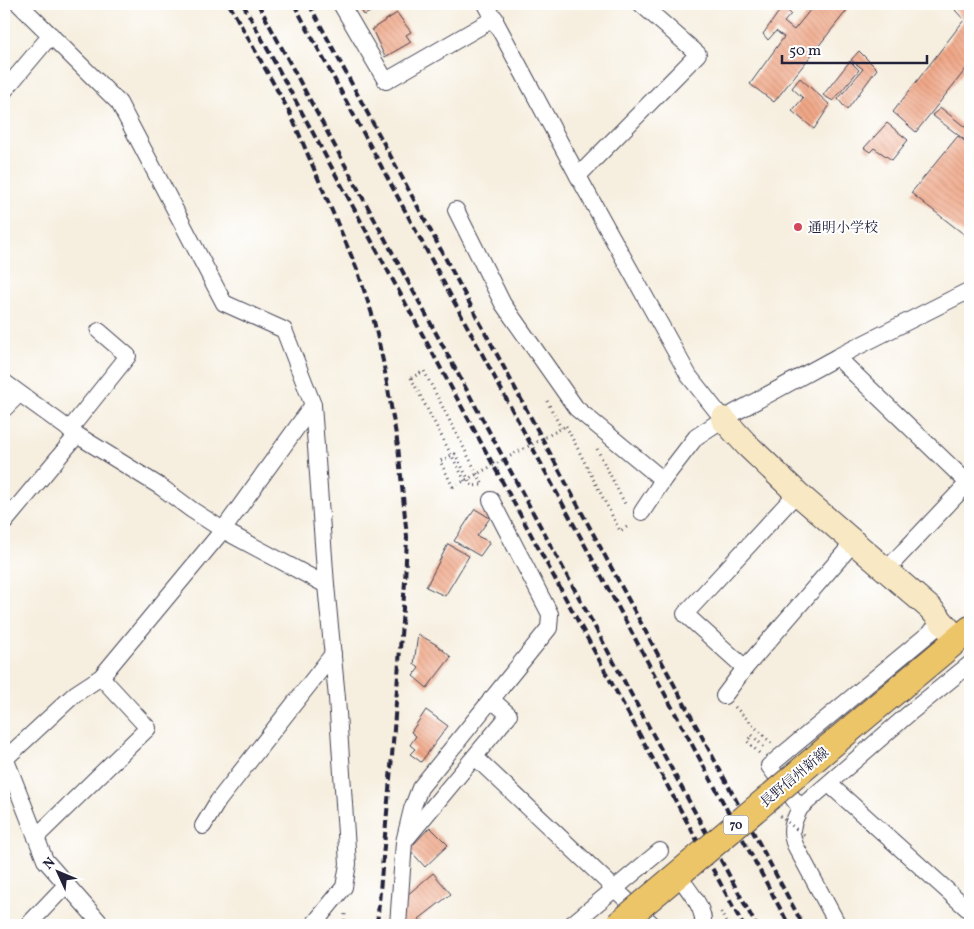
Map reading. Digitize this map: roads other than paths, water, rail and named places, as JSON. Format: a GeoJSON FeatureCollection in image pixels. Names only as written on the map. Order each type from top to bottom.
{"type":"FeatureCollection","features":[{"type":"Feature","properties":{"kind":"main road","name":"長野信州新線"},"geometry":{"type":"LineString","coordinates":[[618,925],[960,637]]}},
{"type":"Feature","properties":{"kind":"street"},"geometry":{"type":"LineString","coordinates":[[20,4],[119,103],[224,303],[284,330],[313,406],[326,585],[337,698],[348,864],[344,887],[313,925]]}},
{"type":"Feature","properties":{"kind":"street"},"geometry":{"type":"LineString","coordinates":[[341,4],[386,81],[495,18]]}},
{"type":"Feature","properties":{"kind":"street"},"geometry":{"type":"LineString","coordinates":[[486,4],[688,376],[747,446],[796,493],[931,609],[960,637],[769,766],[800,808]]}},
{"type":"Feature","properties":{"kind":"street"},"geometry":{"type":"LineString","coordinates":[[578,176],[698,54],[641,4]]}},
{"type":"Feature","properties":{"kind":"street"},"geometry":{"type":"LineString","coordinates":[[4,91],[51,35]]}},
{"type":"Feature","properties":{"kind":"street"},"geometry":{"type":"LineString","coordinates":[[456,210],[503,304],[576,408],[663,480]]}},
{"type":"Feature","properties":{"kind":"street"},"geometry":{"type":"LineString","coordinates":[[635,516],[696,438],[723,419],[836,357],[970,290]]}},
{"type":"Feature","properties":{"kind":"street"},"geometry":{"type":"LineString","coordinates":[[4,523],[73,433],[128,356],[100,331]]}},
{"type":"Feature","properties":{"kind":"street"},"geometry":{"type":"LineString","coordinates":[[836,357],[969,484],[886,570]]}},
{"type":"Feature","properties":{"kind":"street"},"geometry":{"type":"LineString","coordinates":[[4,382],[73,433],[161,487],[223,530],[326,585]]}},
{"type":"Feature","properties":{"kind":"street"},"geometry":{"type":"LineString","coordinates":[[4,409],[19,394]]}},
{"type":"Feature","properties":{"kind":"street"},"geometry":{"type":"LineString","coordinates":[[102,925],[45,860],[4,757],[75,694],[101,677],[223,530],[313,406]]}},
{"type":"Feature","properties":{"kind":"street"},"geometry":{"type":"LineString","coordinates":[[745,668],[685,614],[796,493]]}},
{"type":"Feature","properties":{"kind":"street"},"geometry":{"type":"LineString","coordinates":[[398,925],[404,842],[412,809],[420,788],[549,628],[550,614],[491,500]]}},
{"type":"Feature","properties":{"kind":"street"},"geometry":{"type":"LineString","coordinates":[[724,696],[745,668],[853,543]]}},
{"type":"Feature","properties":{"kind":"street"},"geometry":{"type":"LineString","coordinates":[[203,826],[218,801],[333,654]]}},
{"type":"Feature","properties":{"kind":"street"},"geometry":{"type":"LineString","coordinates":[[838,925],[791,836],[792,823],[800,808],[912,711],[970,664]]}},
{"type":"Feature","properties":{"kind":"street"},"geometry":{"type":"LineString","coordinates":[[36,837],[148,728],[101,677]]}},
{"type":"Feature","properties":{"kind":"street"},"geometry":{"type":"LineString","coordinates":[[404,842],[509,715],[491,699]]}},
{"type":"Feature","properties":{"kind":"street"},"geometry":{"type":"LineString","coordinates":[[475,757],[653,925]]}},
{"type":"Feature","properties":{"kind":"street"},"geometry":{"type":"LineString","coordinates":[[829,784],[970,911]]}},
{"type":"Feature","properties":{"kind":"street"},"geometry":{"type":"LineString","coordinates":[[571,925],[660,851]]}},
{"type":"Feature","properties":{"kind":"street"},"geometry":{"type":"LineString","coordinates":[[678,876],[698,904],[702,912],[703,925]]}},
{"type":"Feature","properties":{"kind":"street"},"geometry":{"type":"LineString","coordinates":[[28,925],[67,884]]}},
{"type":"Feature","properties":{"kind":"railway"},"geometry":{"type":"LineString","coordinates":[[229,4],[290,113],[357,269],[373,317],[398,446],[407,537],[392,756],[377,925]]}},
{"type":"Feature","properties":{"kind":"railway"},"geometry":{"type":"LineString","coordinates":[[243,4],[743,925]]}},
{"type":"Feature","properties":{"kind":"railway"},"geometry":{"type":"LineString","coordinates":[[258,4],[756,925]]}},
{"type":"Feature","properties":{"kind":"railway"},"geometry":{"type":"LineString","coordinates":[[294,4],[789,925]]}},
{"type":"Feature","properties":{"kind":"railway"},"geometry":{"type":"LineString","coordinates":[[309,4],[803,925]]}},
{"type":"Feature","properties":{"kind":"place","name":"通明小学校"},"geometry":{"type":"Point","coordinates":[798,227]}}]}
